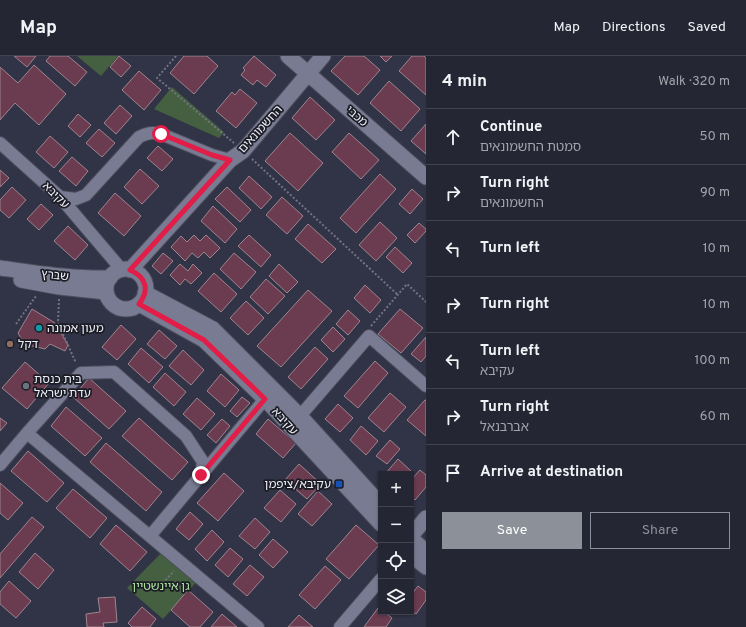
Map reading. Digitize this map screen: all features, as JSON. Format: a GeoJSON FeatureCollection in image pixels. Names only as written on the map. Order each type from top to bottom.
{"type":"FeatureCollection","features":[{"type":"Feature","properties":{"kind":"street","name":"מכבי"},"geometry":{"type":"LineString","coordinates":[[288,56],[426,177]]}},
{"type":"Feature","properties":{"kind":"street","name":"החשמונאים"},"geometry":{"type":"LineString","coordinates":[[117,277],[230,160],[242,151],[323,56]]}},
{"type":"Feature","properties":{"kind":"street"},"geometry":{"type":"LineString","coordinates":[[60,197],[76,199],[86,195],[139,137],[154,132],[212,155],[230,160]]}},
{"type":"Feature","properties":{"kind":"street","name":"עקיבא"},"geometry":{"type":"LineString","coordinates":[[0,143],[60,197],[117,277]]}},
{"type":"Feature","properties":{"kind":"street","name":"שברץ"},"geometry":{"type":"LineString","coordinates":[[0,268],[90,278],[117,277]]}},
{"type":"Feature","properties":{"kind":"street"},"geometry":{"type":"LineString","coordinates":[[137,273],[142,278],[145,285],[142,298],[133,308],[119,308],[108,299],[117,277],[137,273]]}},
{"type":"Feature","properties":{"kind":"street","name":"שברץ"},"geometry":{"type":"LineString","coordinates":[[0,275],[59,287],[117,277]]}},
{"type":"Feature","properties":{"kind":"street","name":"עקיבא"},"geometry":{"type":"LineString","coordinates":[[142,298],[204,340],[265,399],[378,521]]}},
{"type":"Feature","properties":{"kind":"street","name":"עקיבא"},"geometry":{"type":"LineString","coordinates":[[142,298],[213,329],[300,416],[378,502]]}},
{"type":"Feature","properties":{"kind":"street"},"geometry":{"type":"LineString","coordinates":[[300,416],[369,336],[426,386]]}},
{"type":"Feature","properties":{"kind":"street"},"geometry":{"type":"LineString","coordinates":[[0,465],[81,373],[114,372],[186,436],[203,462],[201,475]]}},
{"type":"Feature","properties":{"kind":"street"},"geometry":{"type":"LineString","coordinates":[[150,536],[265,399]]}},
{"type":"Feature","properties":{"kind":"street"},"geometry":{"type":"LineString","coordinates":[[27,433],[258,627]]}},
{"type":"Feature","properties":{"kind":"street"},"geometry":{"type":"LineString","coordinates":[[426,518],[415,546],[426,567]]}},
{"type":"Feature","properties":{"kind":"street"},"geometry":{"type":"LineString","coordinates":[[340,627],[378,583]]}},
{"type":"Feature","properties":{"kind":"path"},"geometry":{"type":"LineString","coordinates":[[176,56],[157,78],[242,151],[398,295]]}},
{"type":"Feature","properties":{"kind":"path"},"geometry":{"type":"LineString","coordinates":[[369,336],[369,328],[407,284],[426,302]]}},
{"type":"Feature","properties":{"kind":"path"},"geometry":{"type":"LineString","coordinates":[[16,324],[44,285]]}},
{"type":"Feature","properties":{"kind":"path"},"geometry":{"type":"LineString","coordinates":[[59,287],[58,323],[81,373]]}},
{"type":"Feature","properties":{"kind":"path"},"geometry":{"type":"LineString","coordinates":[[160,586],[182,563]]}},
{"type":"Feature","properties":{"kind":"green space"},"geometry":{"type":"Polygon","coordinates":[[[77,56],[118,56],[101,76],[77,56]]]}},
{"type":"Feature","properties":{"kind":"green space"},"geometry":{"type":"Polygon","coordinates":[[[172,87],[224,132],[219,138],[154,109],[172,87]]]}},
{"type":"Feature","properties":{"kind":"green space","name":"גן איינשטיין"},"geometry":{"type":"Polygon","coordinates":[[[165,549],[200,578],[163,619],[127,588],[165,549]]]}},
{"type":"Feature","properties":{"kind":"building"},"geometry":{"type":"Polygon","coordinates":[[[14,56],[36,56],[27,67],[14,56]]]}},
{"type":"Feature","properties":{"kind":"building"},"geometry":{"type":"Polygon","coordinates":[[[50,56],[68,56],[87,72],[75,86],[46,61],[50,56]]]}},
{"type":"Feature","properties":{"kind":"building"},"geometry":{"type":"Polygon","coordinates":[[[119,56],[131,66],[121,77],[110,67],[119,56]]]}},
{"type":"Feature","properties":{"kind":"building"},"geometry":{"type":"Polygon","coordinates":[[[184,56],[207,56],[218,66],[194,94],[170,73],[184,56]]]}},
{"type":"Feature","properties":{"kind":"building"},"geometry":{"type":"Polygon","coordinates":[[[254,56],[276,75],[266,87],[257,80],[253,85],[241,75],[245,70],[243,68],[254,56]]]}},
{"type":"Feature","properties":{"kind":"building"},"geometry":{"type":"Polygon","coordinates":[[[345,56],[364,56],[380,70],[358,95],[331,71],[345,56]]]}},
{"type":"Feature","properties":{"kind":"building"},"geometry":{"type":"Polygon","coordinates":[[[380,56],[392,56],[386,62],[380,56]]]}},
{"type":"Feature","properties":{"kind":"building"},"geometry":{"type":"Polygon","coordinates":[[[412,56],[424,56],[426,58],[426,95],[399,71],[412,56]]]}},
{"type":"Feature","properties":{"kind":"building"},"geometry":{"type":"Polygon","coordinates":[[[34,65],[66,94],[39,125],[15,103],[0,120],[0,67],[18,83],[34,65]]]}},
{"type":"Feature","properties":{"kind":"building"},"geometry":{"type":"Polygon","coordinates":[[[139,71],[161,90],[144,110],[122,90],[139,71]]]}},
{"type":"Feature","properties":{"kind":"building"},"geometry":{"type":"Polygon","coordinates":[[[389,81],[420,109],[401,131],[370,103],[389,81]]]}},
{"type":"Feature","properties":{"kind":"building"},"geometry":{"type":"Polygon","coordinates":[[[240,89],[257,103],[236,128],[216,111],[232,92],[235,95],[240,89]]]}},
{"type":"Feature","properties":{"kind":"building"},"geometry":{"type":"Polygon","coordinates":[[[310,97],[335,120],[316,140],[292,118],[310,97]]]}},
{"type":"Feature","properties":{"kind":"building"},"geometry":{"type":"Polygon","coordinates":[[[120,105],[132,116],[116,134],[104,123],[120,105]]]}},
{"type":"Feature","properties":{"kind":"building"},"geometry":{"type":"Polygon","coordinates":[[[78,114],[91,125],[80,137],[68,126],[78,114]]]}},
{"type":"Feature","properties":{"kind":"building"},"geometry":{"type":"Polygon","coordinates":[[[426,124],[426,154],[411,141],[426,124]]]}},
{"type":"Feature","properties":{"kind":"building"},"geometry":{"type":"Polygon","coordinates":[[[99,129],[115,143],[102,157],[86,143],[99,129]]]}},
{"type":"Feature","properties":{"kind":"building"},"geometry":{"type":"Polygon","coordinates":[[[290,133],[323,163],[298,191],[265,161],[290,133]]]}},
{"type":"Feature","properties":{"kind":"building"},"geometry":{"type":"Polygon","coordinates":[[[349,133],[379,160],[361,179],[332,152],[349,133]]]}},
{"type":"Feature","properties":{"kind":"building"},"geometry":{"type":"Polygon","coordinates":[[[50,136],[68,152],[54,168],[36,152],[50,136]]]}},
{"type":"Feature","properties":{"kind":"building"},"geometry":{"type":"Polygon","coordinates":[[[158,146],[173,159],[162,171],[147,158],[158,146]]]}},
{"type":"Feature","properties":{"kind":"building"},"geometry":{"type":"Polygon","coordinates":[[[72,157],[88,171],[76,186],[59,171],[72,157]]]}},
{"type":"Feature","properties":{"kind":"building"},"geometry":{"type":"Polygon","coordinates":[[[140,169],[159,186],[142,204],[124,187],[140,169]]]}},
{"type":"Feature","properties":{"kind":"building"},"geometry":{"type":"Polygon","coordinates":[[[0,170],[9,178],[0,187],[0,170]]]}},
{"type":"Feature","properties":{"kind":"building"},"geometry":{"type":"Polygon","coordinates":[[[380,174],[396,189],[356,233],[340,218],[380,174]]]}},
{"type":"Feature","properties":{"kind":"building"},"geometry":{"type":"Polygon","coordinates":[[[249,176],[272,197],[261,209],[239,188],[249,176]]]}},
{"type":"Feature","properties":{"kind":"building"},"geometry":{"type":"Polygon","coordinates":[[[12,187],[26,200],[9,218],[0,210],[0,200],[12,187]]]}},
{"type":"Feature","properties":{"kind":"building"},"geometry":{"type":"Polygon","coordinates":[[[227,187],[251,210],[240,222],[215,199],[227,187]]]}},
{"type":"Feature","properties":{"kind":"building"},"geometry":{"type":"Polygon","coordinates":[[[412,189],[423,199],[410,214],[399,204],[412,189]]]}},
{"type":"Feature","properties":{"kind":"building"},"geometry":{"type":"Polygon","coordinates":[[[115,193],[141,216],[124,236],[98,213],[115,193]]]}},
{"type":"Feature","properties":{"kind":"building"},"geometry":{"type":"Polygon","coordinates":[[[282,197],[303,216],[287,234],[266,215],[282,197]]]}},
{"type":"Feature","properties":{"kind":"building"},"geometry":{"type":"Polygon","coordinates":[[[41,204],[53,215],[39,230],[27,219],[41,204]]]}},
{"type":"Feature","properties":{"kind":"building"},"geometry":{"type":"Polygon","coordinates":[[[213,206],[237,229],[225,243],[201,221],[213,206]]]}},
{"type":"Feature","properties":{"kind":"building"},"geometry":{"type":"Polygon","coordinates":[[[380,222],[397,238],[376,261],[359,245],[380,222]]]}},
{"type":"Feature","properties":{"kind":"building"},"geometry":{"type":"Polygon","coordinates":[[[419,223],[426,229],[426,231],[415,243],[407,235],[419,223]]]}},
{"type":"Feature","properties":{"kind":"building"},"geometry":{"type":"Polygon","coordinates":[[[308,224],[336,249],[322,263],[295,239],[308,224]]]}},
{"type":"Feature","properties":{"kind":"building"},"geometry":{"type":"Polygon","coordinates":[[[68,226],[88,245],[75,260],[54,241],[68,226]]]}},
{"type":"Feature","properties":{"kind":"building"},"geometry":{"type":"Polygon","coordinates":[[[194,235],[200,241],[206,235],[220,248],[210,258],[204,252],[198,258],[192,253],[185,261],[171,247],[181,236],[187,242],[194,235]]]}},
{"type":"Feature","properties":{"kind":"building"},"geometry":{"type":"Polygon","coordinates":[[[249,235],[271,255],[261,267],[238,246],[249,235]]]}},
{"type":"Feature","properties":{"kind":"building"},"geometry":{"type":"Polygon","coordinates":[[[395,247],[412,263],[403,273],[386,257],[395,247]]]}},
{"type":"Feature","properties":{"kind":"building"},"geometry":{"type":"Polygon","coordinates":[[[163,253],[173,261],[161,274],[152,266],[163,253]]]}},
{"type":"Feature","properties":{"kind":"building"},"geometry":{"type":"Polygon","coordinates":[[[234,253],[256,272],[241,289],[220,269],[234,253]]]}},
{"type":"Feature","properties":{"kind":"building"},"geometry":{"type":"Polygon","coordinates":[[[180,264],[188,271],[193,264],[202,273],[191,284],[185,279],[180,285],[170,275],[180,264]]]}},
{"type":"Feature","properties":{"kind":"building"},"geometry":{"type":"Polygon","coordinates":[[[279,264],[298,282],[287,293],[269,276],[279,264]]]}},
{"type":"Feature","properties":{"kind":"building"},"geometry":{"type":"Polygon","coordinates":[[[214,273],[237,294],[221,312],[198,291],[214,273]]]}},
{"type":"Feature","properties":{"kind":"building"},"geometry":{"type":"Polygon","coordinates":[[[266,279],[285,296],[268,314],[250,297],[266,279]]]}},
{"type":"Feature","properties":{"kind":"building"},"geometry":{"type":"Polygon","coordinates":[[[365,285],[381,300],[370,313],[354,298],[365,285]]]}},
{"type":"Feature","properties":{"kind":"building"},"geometry":{"type":"Polygon","coordinates":[[[308,290],[332,311],[281,367],[257,346],[308,290]]]}},
{"type":"Feature","properties":{"kind":"building"},"geometry":{"type":"Polygon","coordinates":[[[246,301],[264,318],[248,335],[230,318],[246,301]]]}},
{"type":"Feature","properties":{"kind":"building","name":"מעון אמונה"},"geometry":{"type":"Polygon","coordinates":[[[32,309],[55,323],[68,345],[65,351],[50,344],[45,349],[24,344],[18,333],[32,309]]]}},
{"type":"Feature","properties":{"kind":"building"},"geometry":{"type":"Polygon","coordinates":[[[400,309],[423,328],[401,353],[378,334],[400,309]]]}},
{"type":"Feature","properties":{"kind":"building"},"geometry":{"type":"Polygon","coordinates":[[[348,310],[360,321],[348,335],[336,324],[348,310]]]}},
{"type":"Feature","properties":{"kind":"building"},"geometry":{"type":"Polygon","coordinates":[[[121,325],[136,339],[117,360],[102,347],[121,325]]]}},
{"type":"Feature","properties":{"kind":"building"},"geometry":{"type":"Polygon","coordinates":[[[333,327],[345,339],[333,352],[321,340],[333,327]]]}},
{"type":"Feature","properties":{"kind":"building"},"geometry":{"type":"Polygon","coordinates":[[[159,330],[177,346],[165,359],[147,344],[159,330]]]}},
{"type":"Feature","properties":{"kind":"building"},"geometry":{"type":"Polygon","coordinates":[[[426,337],[426,356],[421,362],[411,354],[426,337]]]}},
{"type":"Feature","properties":{"kind":"building"},"geometry":{"type":"Polygon","coordinates":[[[315,347],[328,359],[301,389],[288,377],[315,347]]]}},
{"type":"Feature","properties":{"kind":"building"},"geometry":{"type":"Polygon","coordinates":[[[141,348],[163,367],[149,383],[128,364],[141,348]]]}},
{"type":"Feature","properties":{"kind":"building"},"geometry":{"type":"Polygon","coordinates":[[[183,350],[204,370],[191,385],[169,366],[183,350]]]}},
{"type":"Feature","properties":{"kind":"building"},"geometry":{"type":"Polygon","coordinates":[[[375,361],[388,373],[358,408],[344,396],[375,361]]]}},
{"type":"Feature","properties":{"kind":"building","name":"בית כנסת עדת ישראל"},"geometry":{"type":"Polygon","coordinates":[[[25,362],[49,383],[27,409],[2,388],[25,362]]]}},
{"type":"Feature","properties":{"kind":"building"},"geometry":{"type":"Polygon","coordinates":[[[165,373],[186,392],[174,406],[153,387],[165,373]]]}},
{"type":"Feature","properties":{"kind":"building"},"geometry":{"type":"Polygon","coordinates":[[[221,374],[239,390],[225,407],[207,391],[221,374]]]}},
{"type":"Feature","properties":{"kind":"building"},"geometry":{"type":"Polygon","coordinates":[[[89,378],[126,411],[109,429],[73,397],[89,378]]]}},
{"type":"Feature","properties":{"kind":"building"},"geometry":{"type":"Polygon","coordinates":[[[390,393],[406,407],[384,432],[368,418],[390,393]]]}},
{"type":"Feature","properties":{"kind":"building"},"geometry":{"type":"Polygon","coordinates":[[[242,397],[250,403],[237,417],[230,411],[242,397]]]}},
{"type":"Feature","properties":{"kind":"building"},"geometry":{"type":"Polygon","coordinates":[[[197,398],[215,414],[201,430],[183,414],[197,398]]]}},
{"type":"Feature","properties":{"kind":"building"},"geometry":{"type":"Polygon","coordinates":[[[426,400],[426,436],[407,420],[426,400]]]}},
{"type":"Feature","properties":{"kind":"building"},"geometry":{"type":"Polygon","coordinates":[[[338,404],[353,418],[340,432],[325,419],[338,404]]]}},
{"type":"Feature","properties":{"kind":"building"},"geometry":{"type":"Polygon","coordinates":[[[66,407],[102,438],[85,456],[51,426],[66,407]]]}},
{"type":"Feature","properties":{"kind":"building"},"geometry":{"type":"Polygon","coordinates":[[[0,418],[7,423],[0,431],[0,418]]]}},
{"type":"Feature","properties":{"kind":"building"},"geometry":{"type":"Polygon","coordinates":[[[139,418],[188,462],[172,480],[122,436],[139,418]]]}},
{"type":"Feature","properties":{"kind":"building"},"geometry":{"type":"Polygon","coordinates":[[[222,419],[230,426],[216,443],[207,435],[222,419]]]}},
{"type":"Feature","properties":{"kind":"building"},"geometry":{"type":"Polygon","coordinates":[[[268,419],[296,443],[283,458],[256,434],[268,419]]]}},
{"type":"Feature","properties":{"kind":"building"},"geometry":{"type":"Polygon","coordinates":[[[361,426],[378,441],[366,455],[350,440],[361,426]]]}},
{"type":"Feature","properties":{"kind":"building"},"geometry":{"type":"Polygon","coordinates":[[[390,440],[400,449],[387,464],[376,456],[390,440]]]}},
{"type":"Feature","properties":{"kind":"building"},"geometry":{"type":"Polygon","coordinates":[[[106,443],[162,492],[146,511],[90,462],[106,443]]]}},
{"type":"Feature","properties":{"kind":"building"},"geometry":{"type":"Polygon","coordinates":[[[28,451],[64,483],[47,502],[11,471],[28,451]]]}},
{"type":"Feature","properties":{"kind":"building"},"geometry":{"type":"Polygon","coordinates":[[[398,459],[411,471],[388,471],[398,459]]]}},
{"type":"Feature","properties":{"kind":"building"},"geometry":{"type":"Polygon","coordinates":[[[299,464],[321,484],[307,499],[285,480],[299,464]]]}},
{"type":"Feature","properties":{"kind":"building"},"geometry":{"type":"Polygon","coordinates":[[[420,470],[426,475],[426,487],[415,500],[414,499],[414,477],[420,470]]]}},
{"type":"Feature","properties":{"kind":"building"},"geometry":{"type":"Polygon","coordinates":[[[224,473],[244,491],[218,521],[197,503],[224,473]]]}},
{"type":"Feature","properties":{"kind":"building"},"geometry":{"type":"Polygon","coordinates":[[[0,483],[23,503],[8,520],[0,513],[0,483]]]}},
{"type":"Feature","properties":{"kind":"building"},"geometry":{"type":"Polygon","coordinates":[[[73,489],[107,518],[90,538],[56,508],[73,489]]]}},
{"type":"Feature","properties":{"kind":"building"},"geometry":{"type":"Polygon","coordinates":[[[280,490],[296,504],[281,522],[264,508],[280,490]]]}},
{"type":"Feature","properties":{"kind":"building"},"geometry":{"type":"Polygon","coordinates":[[[318,491],[332,504],[312,526],[298,514],[318,491]]]}},
{"type":"Feature","properties":{"kind":"building"},"geometry":{"type":"Polygon","coordinates":[[[190,512],[203,524],[189,540],[176,529],[190,512]]]}},
{"type":"Feature","properties":{"kind":"building"},"geometry":{"type":"Polygon","coordinates":[[[32,517],[44,527],[0,578],[0,554],[32,517]]]}},
{"type":"Feature","properties":{"kind":"building"},"geometry":{"type":"Polygon","coordinates":[[[255,518],[270,532],[255,549],[239,536],[255,518]]]}},
{"type":"Feature","properties":{"kind":"building"},"geometry":{"type":"Polygon","coordinates":[[[116,525],[147,552],[130,571],[100,544],[116,525]]]}},
{"type":"Feature","properties":{"kind":"building"},"geometry":{"type":"Polygon","coordinates":[[[356,525],[378,544],[378,546],[349,579],[326,559],[356,525]]]}},
{"type":"Feature","properties":{"kind":"building"},"geometry":{"type":"Polygon","coordinates":[[[212,530],[224,542],[207,561],[195,549],[212,530]]]}},
{"type":"Feature","properties":{"kind":"building"},"geometry":{"type":"Polygon","coordinates":[[[273,539],[288,552],[273,568],[259,555],[273,539]]]}},
{"type":"Feature","properties":{"kind":"building"},"geometry":{"type":"Polygon","coordinates":[[[230,548],[243,559],[228,577],[215,565],[230,548]]]}},
{"type":"Feature","properties":{"kind":"building"},"geometry":{"type":"Polygon","coordinates":[[[35,553],[54,570],[38,589],[19,572],[35,553]]]}},
{"type":"Feature","properties":{"kind":"building"},"geometry":{"type":"Polygon","coordinates":[[[250,565],[264,577],[247,596],[233,584],[250,565]]]}},
{"type":"Feature","properties":{"kind":"building"},"geometry":{"type":"Polygon","coordinates":[[[325,566],[341,580],[315,609],[299,595],[325,566]]]}},
{"type":"Feature","properties":{"kind":"building"},"geometry":{"type":"Polygon","coordinates":[[[9,581],[31,601],[16,618],[0,604],[0,592],[9,581]]]}},
{"type":"Feature","properties":{"kind":"building"},"geometry":{"type":"Polygon","coordinates":[[[418,586],[426,592],[426,600],[416,614],[414,613],[414,591],[418,586]]]}},
{"type":"Feature","properties":{"kind":"building"},"geometry":{"type":"Polygon","coordinates":[[[188,590],[213,612],[200,627],[190,627],[171,610],[188,590]]]}},
{"type":"Feature","properties":{"kind":"building"},"geometry":{"type":"Polygon","coordinates":[[[115,597],[117,622],[103,623],[104,627],[87,627],[86,614],[100,612],[98,598],[115,597]]]}},
{"type":"Feature","properties":{"kind":"building"},"geometry":{"type":"Polygon","coordinates":[[[142,607],[156,619],[150,627],[132,627],[128,623],[142,607]]]}},
{"type":"Feature","properties":{"kind":"building"},"geometry":{"type":"Polygon","coordinates":[[[378,608],[378,615],[388,615],[392,618],[386,627],[364,627],[378,608]]]}},
{"type":"Feature","properties":{"kind":"building"},"geometry":{"type":"Polygon","coordinates":[[[222,614],[237,627],[211,627],[222,614]]]}},
{"type":"Feature","properties":{"kind":"building"},"geometry":{"type":"Polygon","coordinates":[[[299,615],[313,627],[288,627],[299,615]]]}},
{"type":"Feature","properties":{"kind":"place","name":"מעון אמונה"},"geometry":{"type":"Point","coordinates":[39,328]}},
{"type":"Feature","properties":{"kind":"place","name":"דקל"},"geometry":{"type":"Point","coordinates":[10,344]}},
{"type":"Feature","properties":{"kind":"place","name":"בית כנסת עדת ישראל"},"geometry":{"type":"Point","coordinates":[26,386]}},
{"type":"Feature","properties":{"kind":"place","name":"עקיבא/ציפמן"},"geometry":{"type":"Point","coordinates":[339,484]}},
{"type":"Feature","properties":{"kind":"route"},"geometry":{"type":"LineString","coordinates":[[161,134],[212,155],[230,160],[130,270],[137,273],[142,278],[145,285],[145,293],[139,304],[204,340],[265,399],[201,475]]}}]}
